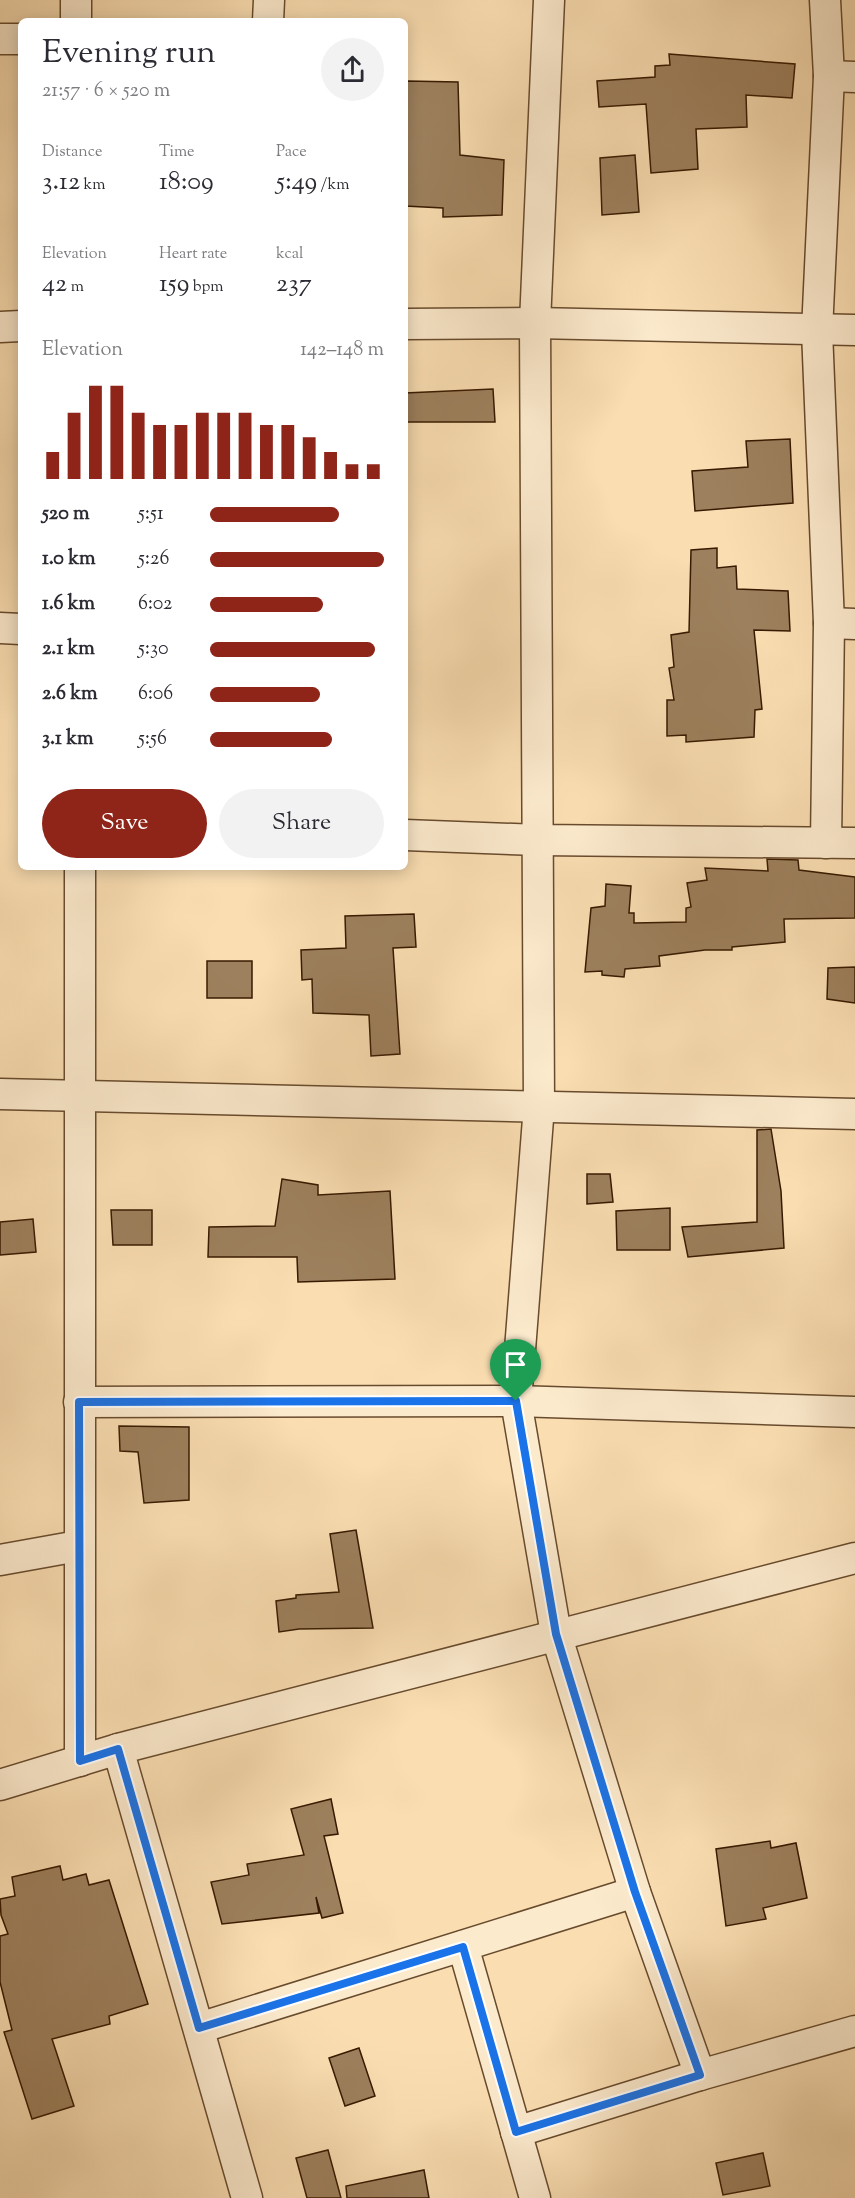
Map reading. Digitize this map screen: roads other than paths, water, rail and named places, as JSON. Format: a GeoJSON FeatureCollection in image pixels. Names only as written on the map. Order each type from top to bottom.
{"type":"FeatureCollection","features":[{"type":"Feature","properties":{"kind":"street"},"geometry":{"type":"LineString","coordinates":[[76,0],[76,18]]}},
{"type":"Feature","properties":{"kind":"street"},"geometry":{"type":"LineString","coordinates":[[268,18],[269,0]]}},
{"type":"Feature","properties":{"kind":"street"},"geometry":{"type":"LineString","coordinates":[[549,0],[536,323],[539,1106],[516,1401],[556,1634],[635,1892],[700,2075]]}},
{"type":"Feature","properties":{"kind":"street"},"geometry":{"type":"LineString","coordinates":[[408,835],[538,840],[841,843],[842,624],[818,331],[842,76],[825,0]]}},
{"type":"Feature","properties":{"kind":"street"},"geometry":{"type":"LineString","coordinates":[[0,39],[18,39]]}},
{"type":"Feature","properties":{"kind":"street"},"geometry":{"type":"LineString","coordinates":[[408,324],[536,323],[818,331],[855,330]]}},
{"type":"Feature","properties":{"kind":"street"},"geometry":{"type":"LineString","coordinates":[[0,327],[18,327]]}},
{"type":"Feature","properties":{"kind":"street"},"geometry":{"type":"LineString","coordinates":[[0,628],[18,629]]}},
{"type":"Feature","properties":{"kind":"street"},"geometry":{"type":"LineString","coordinates":[[80,870],[78,1546],[80,1761]]}},
{"type":"Feature","properties":{"kind":"street"},"geometry":{"type":"LineString","coordinates":[[0,1094],[855,1114]]}},
{"type":"Feature","properties":{"kind":"street"},"geometry":{"type":"LineString","coordinates":[[79,1402],[516,1401],[855,1412]]}},
{"type":"Feature","properties":{"kind":"street"},"geometry":{"type":"LineString","coordinates":[[0,1560],[78,1546]]}},
{"type":"Feature","properties":{"kind":"street"},"geometry":{"type":"LineString","coordinates":[[0,1785],[118,1749],[556,1634],[853,1567]]}},
{"type":"Feature","properties":{"kind":"street"},"geometry":{"type":"LineString","coordinates":[[118,1749],[247,2198]]}},
{"type":"Feature","properties":{"kind":"street"},"geometry":{"type":"LineString","coordinates":[[199,2028],[635,1892]]}},
{"type":"Feature","properties":{"kind":"street"},"geometry":{"type":"LineString","coordinates":[[463,1947],[535,2198]]}},
{"type":"Feature","properties":{"kind":"street"},"geometry":{"type":"LineString","coordinates":[[516,2132],[700,2075],[855,2031]]}}]}
